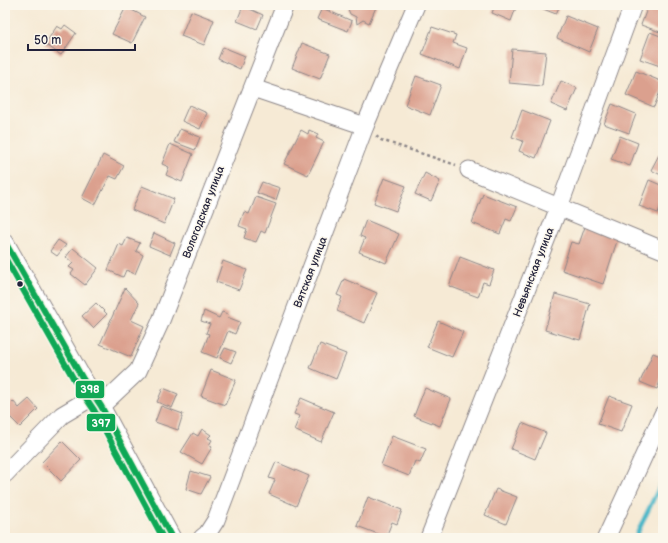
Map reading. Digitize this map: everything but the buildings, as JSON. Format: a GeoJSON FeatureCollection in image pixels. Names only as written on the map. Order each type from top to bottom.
{"type":"FeatureCollection","features":[{"type":"Feature","properties":{"kind":"street","name":"Вологодская улица"},"geometry":{"type":"LineString","coordinates":[[5,474],[62,415],[98,401],[138,371],[160,323],[285,5]]}},
{"type":"Feature","properties":{"kind":"street","name":"Вятская улица"},"geometry":{"type":"LineString","coordinates":[[202,538],[207,534],[216,520],[365,126],[416,5]]}},
{"type":"Feature","properties":{"kind":"street","name":"Невьянская улица"},"geometry":{"type":"LineString","coordinates":[[429,538],[559,207],[634,5]]}},
{"type":"Feature","properties":{"kind":"street"},"geometry":{"type":"LineString","coordinates":[[253,88],[365,126]]}},
{"type":"Feature","properties":{"kind":"street"},"geometry":{"type":"LineString","coordinates":[[469,170],[663,250]]}},
{"type":"Feature","properties":{"kind":"street"},"geometry":{"type":"LineString","coordinates":[[5,242],[98,401],[172,538]]}},
{"type":"Feature","properties":{"kind":"street"},"geometry":{"type":"LineString","coordinates":[[606,538],[663,414]]}},
{"type":"Feature","properties":{"kind":"path"},"geometry":{"type":"LineString","coordinates":[[365,126],[381,140],[469,170]]}},
{"type":"Feature","properties":{"kind":"waterway"},"geometry":{"type":"LineString","coordinates":[[635,538],[663,479]]}},
{"type":"Feature","properties":{"kind":"transit line","name":"398"},"geometry":{"type":"LineString","coordinates":[[5,242],[83,379],[101,406],[172,538]]}},
{"type":"Feature","properties":{"kind":"transit line","name":"397"},"geometry":{"type":"LineString","coordinates":[[5,258],[76,383],[94,410],[163,538]]}}]}
